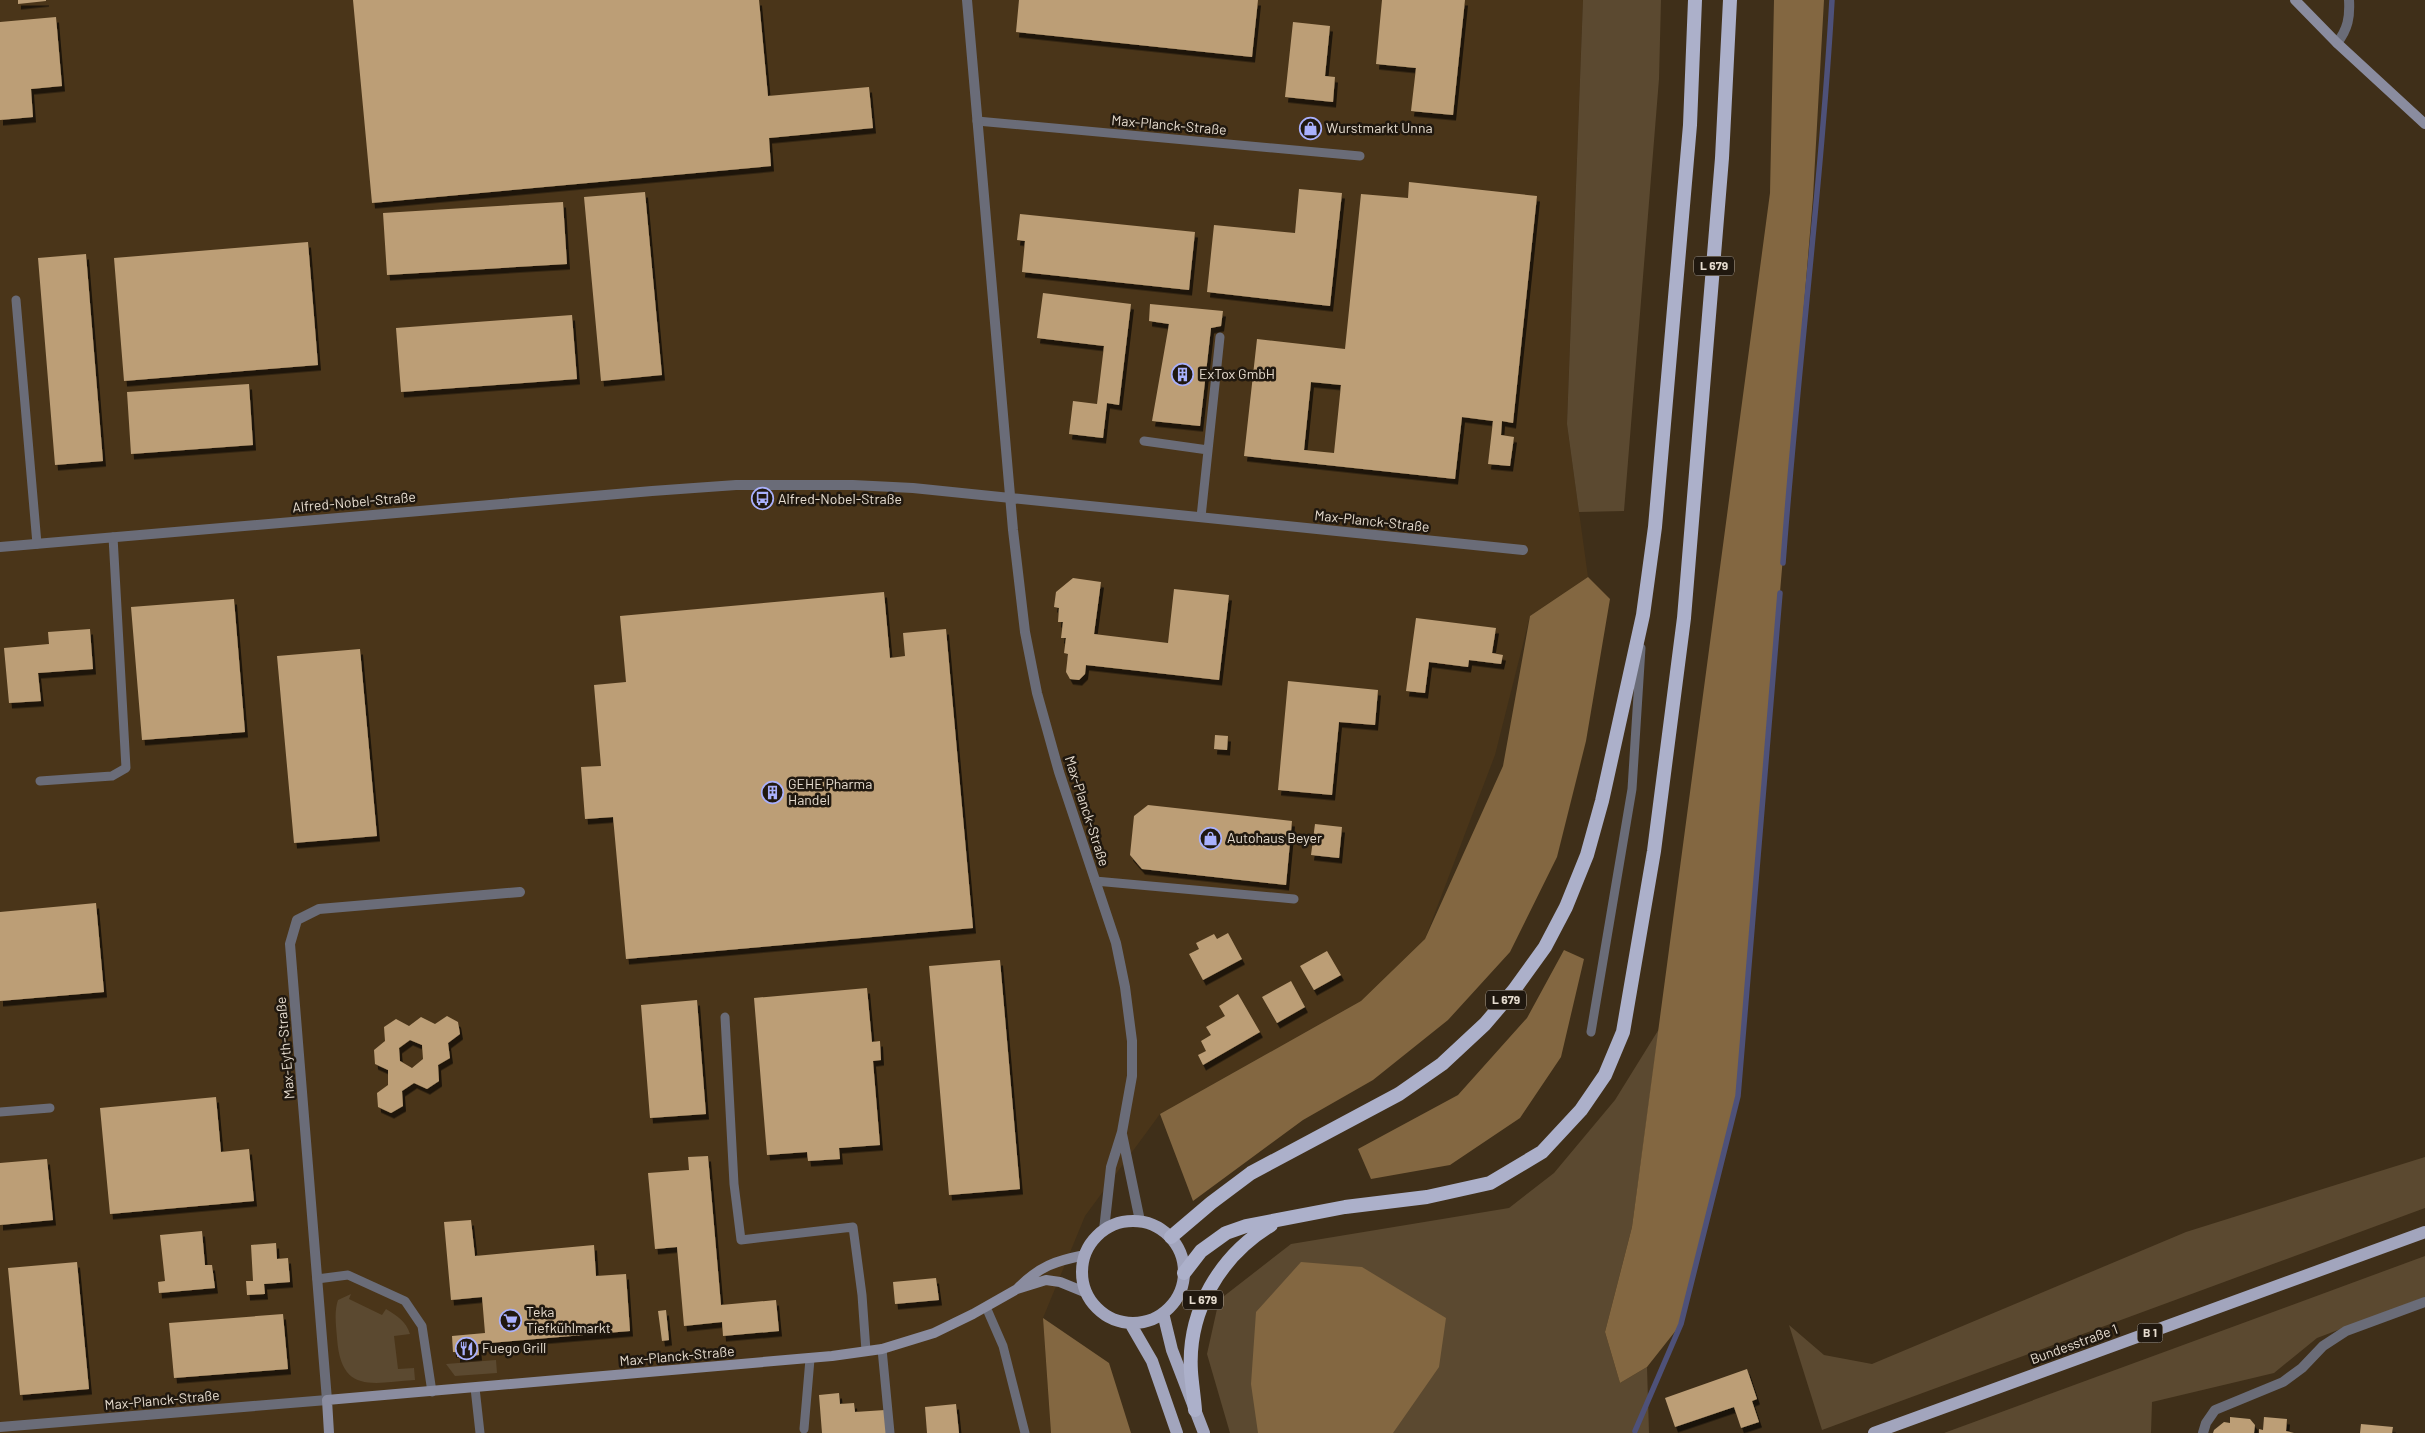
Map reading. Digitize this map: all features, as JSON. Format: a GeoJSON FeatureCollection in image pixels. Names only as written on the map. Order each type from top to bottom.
{"type":"FeatureCollection","features":[{"type":"Feature","properties":{"kind":"highway","name":"L 679"},"geometry":{"type":"LineString","coordinates":[[1171,1238],[1211,1203],[1251,1172],[1355,1119],[1399,1094],[1428,1074],[1485,1024],[1514,990],[1545,947],[1566,907],[1587,855],[1621,721],[1643,617],[1655,527],[1690,125],[1695,0]]}},
{"type":"Feature","properties":{"kind":"highway","name":"L 679"},"geometry":{"type":"LineString","coordinates":[[1184,1273],[1201,1251],[1226,1233],[1246,1226],[1345,1208],[1427,1197],[1490,1183],[1542,1152],[1581,1110],[1605,1075],[1623,1032],[1651,870],[1684,618],[1693,533],[1722,158],[1730,0]]}},
{"type":"Feature","properties":{"kind":"highway","name":"L 679"},"geometry":{"type":"LineString","coordinates":[[1195,1410],[1191,1362],[1194,1330],[1204,1298],[1218,1274],[1252,1236],[1278,1220]]}},
{"type":"Feature","properties":{"kind":"main road"},"geometry":{"type":"LineString","coordinates":[[2295,0],[2425,124]]}},
{"type":"Feature","properties":{"kind":"main road"},"geometry":{"type":"LineString","coordinates":[[1140,1221],[1162,1230],[1171,1238],[1183,1260],[1184,1273],[1178,1296],[1164,1313],[1148,1321],[1130,1323],[1112,1318],[1097,1308],[1087,1293],[1082,1275],[1085,1255],[1089,1246],[1104,1230],[1121,1222],[1140,1221]]}},
{"type":"Feature","properties":{"kind":"main road","name":"Bundesstraße 1"},"geometry":{"type":"LineString","coordinates":[[1874,1433],[2425,1232]]}},
{"type":"Feature","properties":{"kind":"main road","name":"Max-Planck-Straße"},"geometry":{"type":"LineString","coordinates":[[1017,1289],[1030,1275],[1049,1264],[1085,1255]]}},
{"type":"Feature","properties":{"kind":"main road","name":"Max-Planck-Straße"},"geometry":{"type":"LineString","coordinates":[[327,1400],[810,1359],[882,1349],[934,1333],[1017,1289],[1046,1280],[1060,1282],[1087,1293]]}},
{"type":"Feature","properties":{"kind":"main road","name":"L 679"},"geometry":{"type":"LineString","coordinates":[[1164,1313],[1172,1350],[1204,1433]]}},
{"type":"Feature","properties":{"kind":"main road"},"geometry":{"type":"LineString","coordinates":[[1130,1323],[1152,1362],[1177,1433]]}},
{"type":"Feature","properties":{"kind":"main road"},"geometry":{"type":"LineString","coordinates":[[327,1400],[329,1433]]}},
{"type":"Feature","properties":{"kind":"street","name":"Max-Planck-Straße"},"geometry":{"type":"LineString","coordinates":[[967,0],[1010,498],[1025,632],[1037,693],[1059,772],[1116,943],[1125,987],[1132,1041],[1132,1076],[1122,1132],[1111,1167],[1104,1230]]}},
{"type":"Feature","properties":{"kind":"street"},"geometry":{"type":"LineString","coordinates":[[2337,42],[2346,32],[2350,13],[2349,0]]}},
{"type":"Feature","properties":{"kind":"street","name":"Alfred-Nobel-Straße"},"geometry":{"type":"LineString","coordinates":[[0,548],[736,485],[853,485],[1010,498]]}},
{"type":"Feature","properties":{"kind":"street","name":"Max-Planck-Straße"},"geometry":{"type":"LineString","coordinates":[[1010,498],[1522,550]]}},
{"type":"Feature","properties":{"kind":"street","name":"Max-Eyth-Straße"},"geometry":{"type":"LineString","coordinates":[[327,1400],[290,944],[297,920],[319,909],[520,892]]}},
{"type":"Feature","properties":{"kind":"street","name":"Max-Planck-Straße"},"geometry":{"type":"LineString","coordinates":[[1122,1132],[1140,1221]]}},
{"type":"Feature","properties":{"kind":"street"},"geometry":{"type":"LineString","coordinates":[[2203,1433],[2206,1423],[2215,1410],[2283,1382],[2302,1368],[2323,1346],[2346,1331],[2425,1302]]}},
{"type":"Feature","properties":{"kind":"street","name":"Max-Planck-Straße"},"geometry":{"type":"LineString","coordinates":[[0,1427],[327,1400]]}},
{"type":"Feature","properties":{"kind":"lane","name":"Max-Planck-Straße"},"geometry":{"type":"LineString","coordinates":[[977,122],[1360,156]]}},
{"type":"Feature","properties":{"kind":"lane"},"geometry":{"type":"LineString","coordinates":[[16,300],[37,544]]}},
{"type":"Feature","properties":{"kind":"lane"},"geometry":{"type":"LineString","coordinates":[[1201,517],[1220,337]]}},
{"type":"Feature","properties":{"kind":"lane"},"geometry":{"type":"LineString","coordinates":[[1144,441],[1208,450]]}},
{"type":"Feature","properties":{"kind":"lane"},"geometry":{"type":"LineString","coordinates":[[40,781],[112,776],[126,768],[113,537]]}},
{"type":"Feature","properties":{"kind":"lane"},"geometry":{"type":"LineString","coordinates":[[1591,1032],[1632,789],[1643,617]]}},
{"type":"Feature","properties":{"kind":"lane"},"geometry":{"type":"LineString","coordinates":[[1095,881],[1294,899]]}},
{"type":"Feature","properties":{"kind":"lane"},"geometry":{"type":"LineString","coordinates":[[725,1017],[734,1184],[741,1240],[853,1228],[862,1296],[866,1351]]}},
{"type":"Feature","properties":{"kind":"lane"},"geometry":{"type":"LineString","coordinates":[[0,1112],[50,1108]]}},
{"type":"Feature","properties":{"kind":"lane"},"geometry":{"type":"LineString","coordinates":[[317,1279],[348,1275],[405,1301],[422,1326],[432,1392]]}},
{"type":"Feature","properties":{"kind":"lane"},"geometry":{"type":"LineString","coordinates":[[986,1307],[1003,1346],[1025,1433]]}},
{"type":"Feature","properties":{"kind":"lane"},"geometry":{"type":"LineString","coordinates":[[882,1349],[890,1433]]}},
{"type":"Feature","properties":{"kind":"lane"},"geometry":{"type":"LineString","coordinates":[[804,1429],[810,1359]]}},
{"type":"Feature","properties":{"kind":"lane"},"geometry":{"type":"LineString","coordinates":[[475,1388],[480,1433]]}},
{"type":"Feature","properties":{"kind":"shaded area"},"geometry":{"type":"Polygon","coordinates":[[[0,0],[1583,0],[1567,424],[1588,577],[1530,616],[1495,755],[1425,939],[1361,1001],[1160,1114],[1085,1216],[1043,1318],[1051,1433],[0,1433],[0,0]]]}},
{"type":"Feature","properties":{"kind":"shaded area"},"geometry":{"type":"Polygon","coordinates":[[[1583,0],[1661,0],[1659,79],[1624,511],[1579,512],[1567,424],[1583,0]]]}},
{"type":"Feature","properties":{"kind":"shaded area"},"geometry":{"type":"Polygon","coordinates":[[[1774,0],[1824,0],[1813,197],[1738,1096],[1681,1324],[1647,1367],[1620,1383],[1605,1332],[1632,1227],[1770,193],[1774,0]]]}},
{"type":"Feature","properties":{"kind":"shaded area"},"geometry":{"type":"Polygon","coordinates":[[[1588,577],[1610,599],[1586,741],[1557,857],[1510,952],[1448,1020],[1373,1080],[1303,1120],[1193,1201],[1160,1114],[1361,1001],[1425,939],[1503,766],[1530,616],[1588,577]]]}},
{"type":"Feature","properties":{"kind":"shaded area"},"geometry":{"type":"Polygon","coordinates":[[[1564,950],[1584,959],[1561,1057],[1520,1118],[1450,1165],[1371,1179],[1358,1149],[1458,1095],[1527,1018],[1564,950]]]}},
{"type":"Feature","properties":{"kind":"shaded area"},"geometry":{"type":"Polygon","coordinates":[[[1659,1029],[1632,1227],[1605,1332],[1620,1383],[1647,1367],[1649,1433],[1230,1433],[1207,1354],[1219,1300],[1291,1244],[1509,1208],[1554,1173],[1615,1100],[1659,1029]]]}},
{"type":"Feature","properties":{"kind":"shaded area"},"geometry":{"type":"Polygon","coordinates":[[[2425,1157],[2425,1208],[1822,1430],[1789,1325],[1824,1355],[1872,1364],[2186,1232],[2425,1157]]]}},
{"type":"Feature","properties":{"kind":"shaded area"},"geometry":{"type":"Polygon","coordinates":[[[2425,1256],[2425,1297],[2317,1338],[2274,1373],[2152,1402],[2151,1433],[1944,1433],[2425,1256]]]}},
{"type":"Feature","properties":{"kind":"shaded area"},"geometry":{"type":"Polygon","coordinates":[[[1301,1262],[1362,1267],[1446,1318],[1439,1367],[1393,1433],[1258,1433],[1251,1384],[1256,1312],[1301,1262]]]}},
{"type":"Feature","properties":{"kind":"shaded area"},"geometry":{"type":"Polygon","coordinates":[[[351,1294],[349,1299],[382,1315],[386,1309],[404,1322],[410,1334],[394,1336],[398,1369],[414,1368],[415,1380],[372,1383],[352,1377],[345,1369],[340,1356],[337,1338],[336,1309],[338,1300],[351,1294]]]}},
{"type":"Feature","properties":{"kind":"shaded area"},"geometry":{"type":"Polygon","coordinates":[[[1043,1318],[1109,1363],[1131,1433],[1051,1433],[1043,1318]]]}},
{"type":"Feature","properties":{"kind":"shaded area"},"geometry":{"type":"Polygon","coordinates":[[[496,1360],[497,1373],[455,1376],[446,1364],[496,1360]]]}},
{"type":"Feature","properties":{"kind":"building"},"geometry":{"type":"Polygon","coordinates":[[[18,0],[46,0],[46,1],[18,4],[18,0]]]}},
{"type":"Feature","properties":{"kind":"building"},"geometry":{"type":"Polygon","coordinates":[[[353,0],[759,0],[768,96],[869,87],[873,128],[769,138],[771,166],[372,203],[353,0]]]}},
{"type":"Feature","properties":{"kind":"building"},"geometry":{"type":"Polygon","coordinates":[[[1019,0],[1258,0],[1252,57],[1016,32],[1019,0]]]}},
{"type":"Feature","properties":{"kind":"building"},"geometry":{"type":"Polygon","coordinates":[[[1382,0],[1465,0],[1453,115],[1411,111],[1416,68],[1376,64],[1382,0]]]}},
{"type":"Feature","properties":{"kind":"building"},"geometry":{"type":"Polygon","coordinates":[[[56,17],[62,86],[31,89],[33,117],[0,120],[0,22],[56,17]]]}},
{"type":"Feature","properties":{"kind":"building"},"geometry":{"type":"Polygon","coordinates":[[[1293,22],[1330,26],[1325,76],[1335,77],[1333,102],[1285,97],[1293,22]]]}},
{"type":"Feature","properties":{"kind":"building"},"geometry":{"type":"Polygon","coordinates":[[[1409,182],[1537,196],[1513,423],[1502,421],[1501,435],[1514,437],[1510,466],[1488,464],[1493,421],[1462,417],[1455,479],[1244,456],[1257,339],[1345,349],[1361,194],[1408,198],[1409,182]],[[1311,382],[1304,450],[1334,453],[1341,385],[1311,382]]]}},
{"type":"Feature","properties":{"kind":"building"},"geometry":{"type":"Polygon","coordinates":[[[1299,189],[1342,193],[1330,306],[1207,292],[1214,225],[1295,233],[1299,189]]]}},
{"type":"Feature","properties":{"kind":"building"},"geometry":{"type":"Polygon","coordinates":[[[645,192],[662,375],[601,381],[584,197],[645,192]]]}},
{"type":"Feature","properties":{"kind":"building"},"geometry":{"type":"Polygon","coordinates":[[[563,202],[567,264],[387,275],[383,213],[563,202]]]}},
{"type":"Feature","properties":{"kind":"building"},"geometry":{"type":"Polygon","coordinates":[[[1020,214],[1195,232],[1189,290],[1022,272],[1025,241],[1017,240],[1020,214]]]}},
{"type":"Feature","properties":{"kind":"building"},"geometry":{"type":"Polygon","coordinates":[[[308,242],[318,365],[124,381],[114,258],[308,242]]]}},
{"type":"Feature","properties":{"kind":"building"},"geometry":{"type":"Polygon","coordinates":[[[86,254],[103,461],[55,465],[38,258],[86,254]]]}},
{"type":"Feature","properties":{"kind":"building"},"geometry":{"type":"Polygon","coordinates":[[[1043,293],[1131,304],[1119,405],[1107,403],[1103,438],[1069,434],[1073,401],[1097,404],[1104,346],[1037,338],[1043,293]]]}},
{"type":"Feature","properties":{"kind":"building","name":"ExTox GmbH"},"geometry":{"type":"Polygon","coordinates":[[[1150,304],[1223,311],[1221,326],[1211,328],[1200,426],[1152,421],[1169,324],[1149,321],[1150,304]]]}},
{"type":"Feature","properties":{"kind":"building"},"geometry":{"type":"Polygon","coordinates":[[[572,315],[577,379],[401,392],[396,328],[572,315]]]}},
{"type":"Feature","properties":{"kind":"building"},"geometry":{"type":"Polygon","coordinates":[[[249,384],[253,445],[131,454],[127,392],[249,384]]]}},
{"type":"Feature","properties":{"kind":"building"},"geometry":{"type":"Polygon","coordinates":[[[1073,578],[1101,582],[1094,634],[1168,643],[1174,589],[1229,595],[1219,680],[1086,665],[1085,674],[1079,680],[1070,679],[1066,672],[1068,654],[1064,653],[1066,638],[1061,638],[1063,622],[1058,622],[1059,608],[1054,607],[1056,592],[1073,578]]]}},
{"type":"Feature","properties":{"kind":"building","name":"GEHE Pharma Handel"},"geometry":{"type":"Polygon","coordinates":[[[884,592],[890,658],[905,656],[903,633],[946,629],[973,928],[626,959],[613,817],[585,819],[581,767],[601,766],[594,685],[626,682],[620,616],[884,592]]]}},
{"type":"Feature","properties":{"kind":"building"},"geometry":{"type":"Polygon","coordinates":[[[234,599],[245,732],[142,740],[131,607],[234,599]]]}},
{"type":"Feature","properties":{"kind":"building"},"geometry":{"type":"Polygon","coordinates":[[[1416,618],[1496,628],[1492,653],[1503,655],[1501,664],[1469,660],[1468,667],[1429,662],[1425,693],[1406,691],[1416,618]]]}},
{"type":"Feature","properties":{"kind":"building"},"geometry":{"type":"Polygon","coordinates":[[[90,629],[93,669],[38,673],[41,701],[9,703],[4,648],[49,644],[48,632],[90,629]]]}},
{"type":"Feature","properties":{"kind":"building"},"geometry":{"type":"Polygon","coordinates":[[[360,649],[377,836],[294,843],[277,656],[360,649]]]}},
{"type":"Feature","properties":{"kind":"building"},"geometry":{"type":"Polygon","coordinates":[[[1288,681],[1378,690],[1375,725],[1339,722],[1332,795],[1278,790],[1288,681]]]}},
{"type":"Feature","properties":{"kind":"building"},"geometry":{"type":"Polygon","coordinates":[[[1215,735],[1228,736],[1227,750],[1214,749],[1215,735]]]}},
{"type":"Feature","properties":{"kind":"building","name":"Autohaus Beyer"},"geometry":{"type":"Polygon","coordinates":[[[1148,805],[1292,821],[1286,885],[1142,869],[1130,855],[1134,816],[1148,805]]]}},
{"type":"Feature","properties":{"kind":"building"},"geometry":{"type":"Polygon","coordinates":[[[1315,824],[1342,827],[1339,858],[1311,855],[1315,824]]]}},
{"type":"Feature","properties":{"kind":"building"},"geometry":{"type":"Polygon","coordinates":[[[96,903],[104,992],[0,1001],[0,912],[96,903]]]}},
{"type":"Feature","properties":{"kind":"building"},"geometry":{"type":"Polygon","coordinates":[[[1228,933],[1242,959],[1203,980],[1189,954],[1199,949],[1196,943],[1214,934],[1217,939],[1228,933]]]}},
{"type":"Feature","properties":{"kind":"building"},"geometry":{"type":"Polygon","coordinates":[[[1327,951],[1341,975],[1314,990],[1300,966],[1327,951]]]}},
{"type":"Feature","properties":{"kind":"building"},"geometry":{"type":"Polygon","coordinates":[[[1000,960],[1020,1189],[949,1195],[929,966],[1000,960]]]}},
{"type":"Feature","properties":{"kind":"building"},"geometry":{"type":"Polygon","coordinates":[[[1291,981],[1305,1007],[1277,1023],[1262,997],[1291,981]]]}},
{"type":"Feature","properties":{"kind":"building"},"geometry":{"type":"Polygon","coordinates":[[[867,988],[872,1042],[880,1041],[881,1060],[873,1061],[880,1145],[839,1148],[840,1159],[808,1161],[807,1152],[767,1155],[754,998],[867,988]]]}},
{"type":"Feature","properties":{"kind":"building"},"geometry":{"type":"Polygon","coordinates":[[[1238,994],[1260,1032],[1203,1065],[1198,1055],[1206,1051],[1201,1041],[1211,1035],[1206,1027],[1225,1016],[1219,1006],[1238,994]]]}},
{"type":"Feature","properties":{"kind":"building"},"geometry":{"type":"Polygon","coordinates":[[[697,1000],[706,1114],[650,1118],[641,1005],[697,1000]]]}},
{"type":"Feature","properties":{"kind":"building"},"geometry":{"type":"Polygon","coordinates":[[[447,1016],[458,1022],[460,1034],[448,1043],[450,1058],[438,1065],[439,1081],[427,1089],[414,1083],[402,1091],[403,1106],[391,1113],[378,1107],[377,1093],[388,1085],[388,1070],[375,1064],[374,1050],[385,1041],[384,1027],[396,1019],[409,1026],[421,1017],[435,1024],[447,1016]],[[410,1040],[399,1048],[400,1061],[412,1068],[423,1059],[422,1045],[410,1040]]]}},
{"type":"Feature","properties":{"kind":"building"},"geometry":{"type":"Polygon","coordinates":[[[216,1097],[221,1152],[249,1149],[254,1201],[110,1214],[100,1108],[216,1097]]]}},
{"type":"Feature","properties":{"kind":"building"},"geometry":{"type":"Polygon","coordinates":[[[708,1156],[721,1305],[776,1300],[779,1331],[723,1336],[722,1322],[684,1326],[677,1247],[655,1249],[648,1173],[689,1170],[688,1157],[708,1156]]]}},
{"type":"Feature","properties":{"kind":"building"},"geometry":{"type":"Polygon","coordinates":[[[47,1159],[53,1220],[0,1225],[0,1163],[47,1159]]]}},
{"type":"Feature","properties":{"kind":"building"},"geometry":{"type":"Polygon","coordinates":[[[471,1220],[475,1256],[594,1245],[596,1276],[626,1274],[630,1331],[478,1344],[479,1355],[457,1357],[457,1352],[453,1352],[452,1336],[485,1333],[482,1297],[451,1300],[444,1222],[471,1220]]]}},
{"type":"Feature","properties":{"kind":"building"},"geometry":{"type":"Polygon","coordinates":[[[202,1231],[205,1265],[212,1265],[215,1288],[159,1293],[158,1282],[165,1281],[160,1235],[202,1231]]]}},
{"type":"Feature","properties":{"kind":"building"},"geometry":{"type":"Polygon","coordinates":[[[276,1243],[277,1259],[288,1258],[290,1282],[264,1284],[265,1294],[247,1295],[246,1281],[253,1281],[251,1245],[276,1243]]]}},
{"type":"Feature","properties":{"kind":"building"},"geometry":{"type":"Polygon","coordinates":[[[77,1262],[89,1389],[20,1395],[8,1268],[77,1262]]]}},
{"type":"Feature","properties":{"kind":"building"},"geometry":{"type":"Polygon","coordinates":[[[936,1278],[939,1300],[895,1304],[893,1282],[936,1278]]]}},
{"type":"Feature","properties":{"kind":"building"},"geometry":{"type":"Polygon","coordinates":[[[666,1310],[669,1340],[662,1341],[658,1311],[666,1310]]]}},
{"type":"Feature","properties":{"kind":"building"},"geometry":{"type":"Polygon","coordinates":[[[283,1314],[288,1369],[174,1378],[169,1323],[283,1314]]]}},
{"type":"Feature","properties":{"kind":"building"},"geometry":{"type":"Polygon","coordinates":[[[1747,1369],[1757,1399],[1752,1401],[1759,1422],[1741,1428],[1734,1407],[1675,1427],[1665,1398],[1747,1369]]]}},
{"type":"Feature","properties":{"kind":"building"},"geometry":{"type":"Polygon","coordinates":[[[839,1393],[840,1404],[854,1403],[855,1412],[885,1410],[887,1433],[822,1433],[819,1395],[839,1393]]]}},
{"type":"Feature","properties":{"kind":"building"},"geometry":{"type":"Polygon","coordinates":[[[956,1404],[959,1433],[927,1433],[925,1407],[956,1404]]]}},
{"type":"Feature","properties":{"kind":"building"},"geometry":{"type":"Polygon","coordinates":[[[2230,1417],[2250,1419],[2255,1425],[2254,1433],[2213,1433],[2224,1422],[2230,1423],[2230,1417]]]}},
{"type":"Feature","properties":{"kind":"building"},"geometry":{"type":"Polygon","coordinates":[[[2264,1417],[2287,1419],[2286,1431],[2294,1433],[2259,1433],[2259,1429],[2263,1430],[2264,1417]]]}},
{"type":"Feature","properties":{"kind":"building"},"geometry":{"type":"Polygon","coordinates":[[[2361,1424],[2393,1427],[2392,1433],[2360,1433],[2361,1424]]]}},
{"type":"Feature","properties":{"kind":"waterway"},"geometry":{"type":"LineString","coordinates":[[1783,563],[1822,141],[1832,0]]}},
{"type":"Feature","properties":{"kind":"waterway"},"geometry":{"type":"LineString","coordinates":[[1635,1431],[1681,1324],[1738,1096],[1780,593]]}},
{"type":"Feature","properties":{"kind":"place","name":"Wurstmarkt Unna"},"geometry":{"type":"Point","coordinates":[1310,128]}},
{"type":"Feature","properties":{"kind":"place","name":"ExTox GmbH"},"geometry":{"type":"Point","coordinates":[1183,374]}},
{"type":"Feature","properties":{"kind":"place","name":"Alfred-Nobel-Straße"},"geometry":{"type":"Point","coordinates":[762,499]}},
{"type":"Feature","properties":{"kind":"place","name":"GEHE Pharma Handel"},"geometry":{"type":"Point","coordinates":[772,792]}},
{"type":"Feature","properties":{"kind":"place","name":"Autohaus Beyer"},"geometry":{"type":"Point","coordinates":[1211,838]}},
{"type":"Feature","properties":{"kind":"place","name":"Teka Tiefkühlmarkt"},"geometry":{"type":"Point","coordinates":[510,1320]}},
{"type":"Feature","properties":{"kind":"place","name":"Fuego Grill"},"geometry":{"type":"Point","coordinates":[466,1348]}}]}
